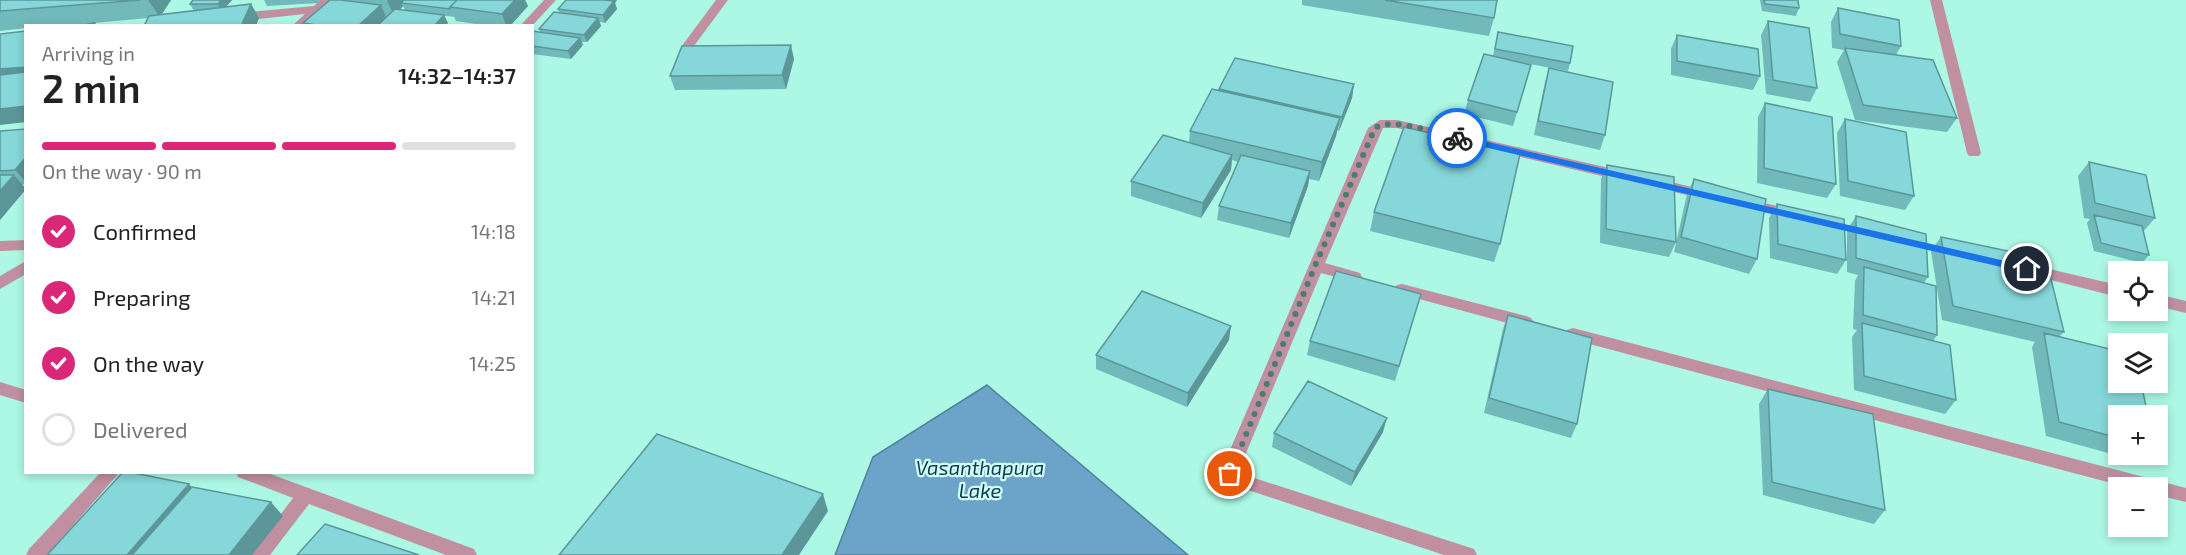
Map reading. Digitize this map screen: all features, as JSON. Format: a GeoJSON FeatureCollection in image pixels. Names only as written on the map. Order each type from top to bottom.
{"type":"FeatureCollection","features":[{"type":"Feature","properties":{"kind":"street"},"geometry":{"type":"LineString","coordinates":[[300,24],[327,0]]}},
{"type":"Feature","properties":{"kind":"street"},"geometry":{"type":"LineString","coordinates":[[528,24],[550,0]]}},
{"type":"Feature","properties":{"kind":"street"},"geometry":{"type":"LineString","coordinates":[[687,47],[722,0]]}},
{"type":"Feature","properties":{"kind":"street"},"geometry":{"type":"LineString","coordinates":[[1936,0],[1974,153]]}},
{"type":"Feature","properties":{"kind":"street"},"geometry":{"type":"LineString","coordinates":[[227,18],[317,9]]}},
{"type":"Feature","properties":{"kind":"street"},"geometry":{"type":"LineString","coordinates":[[0,43],[24,40]]}},
{"type":"Feature","properties":{"kind":"street"},"geometry":{"type":"LineString","coordinates":[[1468,555],[1236,479],[1230,474],[1315,266],[1375,128],[1380,124],[1397,124],[1811,219]]}},
{"type":"Feature","properties":{"kind":"street"},"geometry":{"type":"LineString","coordinates":[[0,136],[24,135]]}},
{"type":"Feature","properties":{"kind":"street"},"geometry":{"type":"LineString","coordinates":[[0,246],[24,245]]}},
{"type":"Feature","properties":{"kind":"street"},"geometry":{"type":"LineString","coordinates":[[1315,266],[2186,495]]}},
{"type":"Feature","properties":{"kind":"street"},"geometry":{"type":"LineString","coordinates":[[0,284],[24,267]]}},
{"type":"Feature","properties":{"kind":"street"},"geometry":{"type":"LineString","coordinates":[[2016,267],[2108,289]]}},
{"type":"Feature","properties":{"kind":"street"},"geometry":{"type":"LineString","coordinates":[[2168,303],[2186,307]]}},
{"type":"Feature","properties":{"kind":"street"},"geometry":{"type":"LineString","coordinates":[[0,388],[24,396]]}},
{"type":"Feature","properties":{"kind":"street"},"geometry":{"type":"LineString","coordinates":[[35,555],[110,474]]}},
{"type":"Feature","properties":{"kind":"street"},"geometry":{"type":"LineString","coordinates":[[249,474],[468,555]]}},
{"type":"Feature","properties":{"kind":"street"},"geometry":{"type":"LineString","coordinates":[[259,555],[306,495]]}},
{"type":"Feature","properties":{"kind":"water","name":"Vasanthapura Lake"},"geometry":{"type":"Polygon","coordinates":[[[987,385],[1188,555],[835,555],[873,457],[987,385]]]}},
{"type":"Feature","properties":{"kind":"building"},"geometry":{"type":"Polygon","coordinates":[[[0,0],[140,0],[0,11],[0,0]]]}},
{"type":"Feature","properties":{"kind":"building"},"geometry":{"type":"Polygon","coordinates":[[[193,0],[221,0],[218,4],[190,4],[193,0]]]}},
{"type":"Feature","properties":{"kind":"building"},"geometry":{"type":"Polygon","coordinates":[[[330,0],[381,5],[360,24],[303,23],[330,0]]]}},
{"type":"Feature","properties":{"kind":"building"},"geometry":{"type":"Polygon","coordinates":[[[404,0],[457,0],[450,9],[401,3],[404,0]]]}},
{"type":"Feature","properties":{"kind":"building"},"geometry":{"type":"Polygon","coordinates":[[[457,0],[515,0],[502,14],[450,7],[457,0]]]}},
{"type":"Feature","properties":{"kind":"building"},"geometry":{"type":"Polygon","coordinates":[[[566,0],[614,1],[603,15],[558,9],[566,0]]]}},
{"type":"Feature","properties":{"kind":"building"},"geometry":{"type":"Polygon","coordinates":[[[1385,0],[1497,0],[1494,18],[1385,0]]]}},
{"type":"Feature","properties":{"kind":"building"},"geometry":{"type":"Polygon","coordinates":[[[1764,0],[1798,0],[1799,8],[1765,4],[1764,0]]]}},
{"type":"Feature","properties":{"kind":"building"},"geometry":{"type":"Polygon","coordinates":[[[251,4],[242,24],[145,24],[149,16],[251,4]]]}},
{"type":"Feature","properties":{"kind":"building"},"geometry":{"type":"Polygon","coordinates":[[[1838,8],[1899,20],[1901,46],[1840,34],[1838,8]]]}},
{"type":"Feature","properties":{"kind":"building"},"geometry":{"type":"Polygon","coordinates":[[[395,9],[444,15],[436,24],[379,24],[395,9]]]}},
{"type":"Feature","properties":{"kind":"building"},"geometry":{"type":"Polygon","coordinates":[[[554,12],[598,18],[584,35],[539,29],[554,12]]]}},
{"type":"Feature","properties":{"kind":"building"},"geometry":{"type":"Polygon","coordinates":[[[1768,21],[1809,28],[1817,88],[1773,80],[1768,21]]]}},
{"type":"Feature","properties":{"kind":"building"},"geometry":{"type":"Polygon","coordinates":[[[24,31],[24,67],[0,69],[0,34],[24,31]]]}},
{"type":"Feature","properties":{"kind":"building"},"geometry":{"type":"Polygon","coordinates":[[[534,31],[580,38],[568,51],[534,46],[534,31]]]}},
{"type":"Feature","properties":{"kind":"building"},"geometry":{"type":"Polygon","coordinates":[[[1498,32],[1573,46],[1570,63],[1495,49],[1498,32]]]}},
{"type":"Feature","properties":{"kind":"building"},"geometry":{"type":"Polygon","coordinates":[[[1677,35],[1758,49],[1760,76],[1677,61],[1677,35]]]}},
{"type":"Feature","properties":{"kind":"building"},"geometry":{"type":"Polygon","coordinates":[[[791,45],[782,75],[670,76],[682,46],[791,45]]]}},
{"type":"Feature","properties":{"kind":"building"},"geometry":{"type":"Polygon","coordinates":[[[1845,48],[1933,60],[1957,118],[1863,105],[1845,48]]]}},
{"type":"Feature","properties":{"kind":"building"},"geometry":{"type":"Polygon","coordinates":[[[1484,54],[1531,65],[1517,112],[1468,100],[1484,54]]]}},
{"type":"Feature","properties":{"kind":"building"},"geometry":{"type":"Polygon","coordinates":[[[1235,58],[1354,84],[1342,117],[1219,89],[1235,58]]]}},
{"type":"Feature","properties":{"kind":"building"},"geometry":{"type":"Polygon","coordinates":[[[1549,68],[1613,82],[1605,135],[1538,121],[1549,68]]]}},
{"type":"Feature","properties":{"kind":"building"},"geometry":{"type":"Polygon","coordinates":[[[24,72],[24,106],[0,109],[0,75],[24,72]]]}},
{"type":"Feature","properties":{"kind":"building"},"geometry":{"type":"Polygon","coordinates":[[[1212,89],[1340,118],[1322,162],[1190,131],[1212,89]]]}},
{"type":"Feature","properties":{"kind":"building"},"geometry":{"type":"Polygon","coordinates":[[[1765,103],[1832,117],[1836,184],[1764,168],[1765,103]]]}},
{"type":"Feature","properties":{"kind":"building"},"geometry":{"type":"Polygon","coordinates":[[[1845,119],[1906,132],[1914,196],[1848,181],[1845,119]]]}},
{"type":"Feature","properties":{"kind":"building"},"geometry":{"type":"Polygon","coordinates":[[[1404,127],[1520,154],[1500,244],[1374,212],[1404,127]]]}},
{"type":"Feature","properties":{"kind":"building"},"geometry":{"type":"Polygon","coordinates":[[[24,129],[24,159],[15,170],[0,171],[0,131],[24,129]]]}},
{"type":"Feature","properties":{"kind":"building"},"geometry":{"type":"Polygon","coordinates":[[[1163,135],[1232,155],[1203,203],[1131,181],[1163,135]]]}},
{"type":"Feature","properties":{"kind":"building"},"geometry":{"type":"Polygon","coordinates":[[[1241,155],[1310,171],[1291,223],[1219,206],[1241,155]]]}},
{"type":"Feature","properties":{"kind":"building"},"geometry":{"type":"Polygon","coordinates":[[[2089,162],[2146,175],[2155,218],[2095,203],[2089,162]]]}},
{"type":"Feature","properties":{"kind":"building"},"geometry":{"type":"Polygon","coordinates":[[[1607,165],[1674,177],[1676,242],[1606,229],[1607,165]]]}},
{"type":"Feature","properties":{"kind":"building"},"geometry":{"type":"Polygon","coordinates":[[[0,175],[14,175],[0,191],[0,175]]]}},
{"type":"Feature","properties":{"kind":"building"},"geometry":{"type":"Polygon","coordinates":[[[1694,179],[1766,199],[1757,259],[1681,237],[1694,179]]]}},
{"type":"Feature","properties":{"kind":"building"},"geometry":{"type":"Polygon","coordinates":[[[1777,204],[1844,219],[1846,260],[1778,244],[1777,204]]]}},
{"type":"Feature","properties":{"kind":"building"},"geometry":{"type":"Polygon","coordinates":[[[2094,215],[2142,226],[2149,255],[2101,243],[2094,215]]]}},
{"type":"Feature","properties":{"kind":"building"},"geometry":{"type":"Polygon","coordinates":[[[1856,216],[1926,234],[1928,277],[1856,258],[1856,216]]]}},
{"type":"Feature","properties":{"kind":"building"},"geometry":{"type":"Polygon","coordinates":[[[1941,237],[2046,259],[2064,332],[1953,306],[1941,237]]]}},
{"type":"Feature","properties":{"kind":"building"},"geometry":{"type":"Polygon","coordinates":[[[1864,267],[1936,286],[1937,335],[1863,315],[1864,267]]]}},
{"type":"Feature","properties":{"kind":"building"},"geometry":{"type":"Polygon","coordinates":[[[1336,271],[1421,294],[1399,366],[1310,341],[1336,271]]]}},
{"type":"Feature","properties":{"kind":"building"},"geometry":{"type":"Polygon","coordinates":[[[1142,291],[1231,326],[1188,393],[1096,355],[1142,291]]]}},
{"type":"Feature","properties":{"kind":"building"},"geometry":{"type":"Polygon","coordinates":[[[1508,315],[1592,338],[1577,424],[1489,398],[1508,315]]]}},
{"type":"Feature","properties":{"kind":"building"},"geometry":{"type":"Polygon","coordinates":[[[1862,323],[1950,345],[1956,400],[1864,376],[1862,323]]]}},
{"type":"Feature","properties":{"kind":"building"},"geometry":{"type":"Polygon","coordinates":[[[2044,333],[2108,349],[2108,393],[2143,393],[2146,405],[2108,405],[2108,435],[2059,422],[2044,333]]]}},
{"type":"Feature","properties":{"kind":"building"},"geometry":{"type":"Polygon","coordinates":[[[1308,381],[1387,418],[1355,472],[1274,433],[1308,381]]]}},
{"type":"Feature","properties":{"kind":"building"},"geometry":{"type":"Polygon","coordinates":[[[1768,389],[1873,414],[1885,510],[1772,482],[1768,389]]]}},
{"type":"Feature","properties":{"kind":"building"},"geometry":{"type":"Polygon","coordinates":[[[657,434],[823,494],[782,555],[559,555],[657,434]]]}},
{"type":"Feature","properties":{"kind":"building"},"geometry":{"type":"Polygon","coordinates":[[[121,474],[139,474],[189,484],[127,555],[47,555],[121,474]]]}},
{"type":"Feature","properties":{"kind":"building"},"geometry":{"type":"Polygon","coordinates":[[[192,487],[271,502],[229,555],[132,555],[192,487]]]}},
{"type":"Feature","properties":{"kind":"building"},"geometry":{"type":"Polygon","coordinates":[[[325,524],[419,555],[297,555],[325,524]]]}},
{"type":"Feature","properties":{"kind":"way so far"},"geometry":{"type":"LineString","coordinates":[[1230,474],[1315,266],[1375,128],[1380,124],[1397,124],[1457,138]]}},
{"type":"Feature","properties":{"kind":"route"},"geometry":{"type":"LineString","coordinates":[[1457,138],[2027,269]]}}]}
